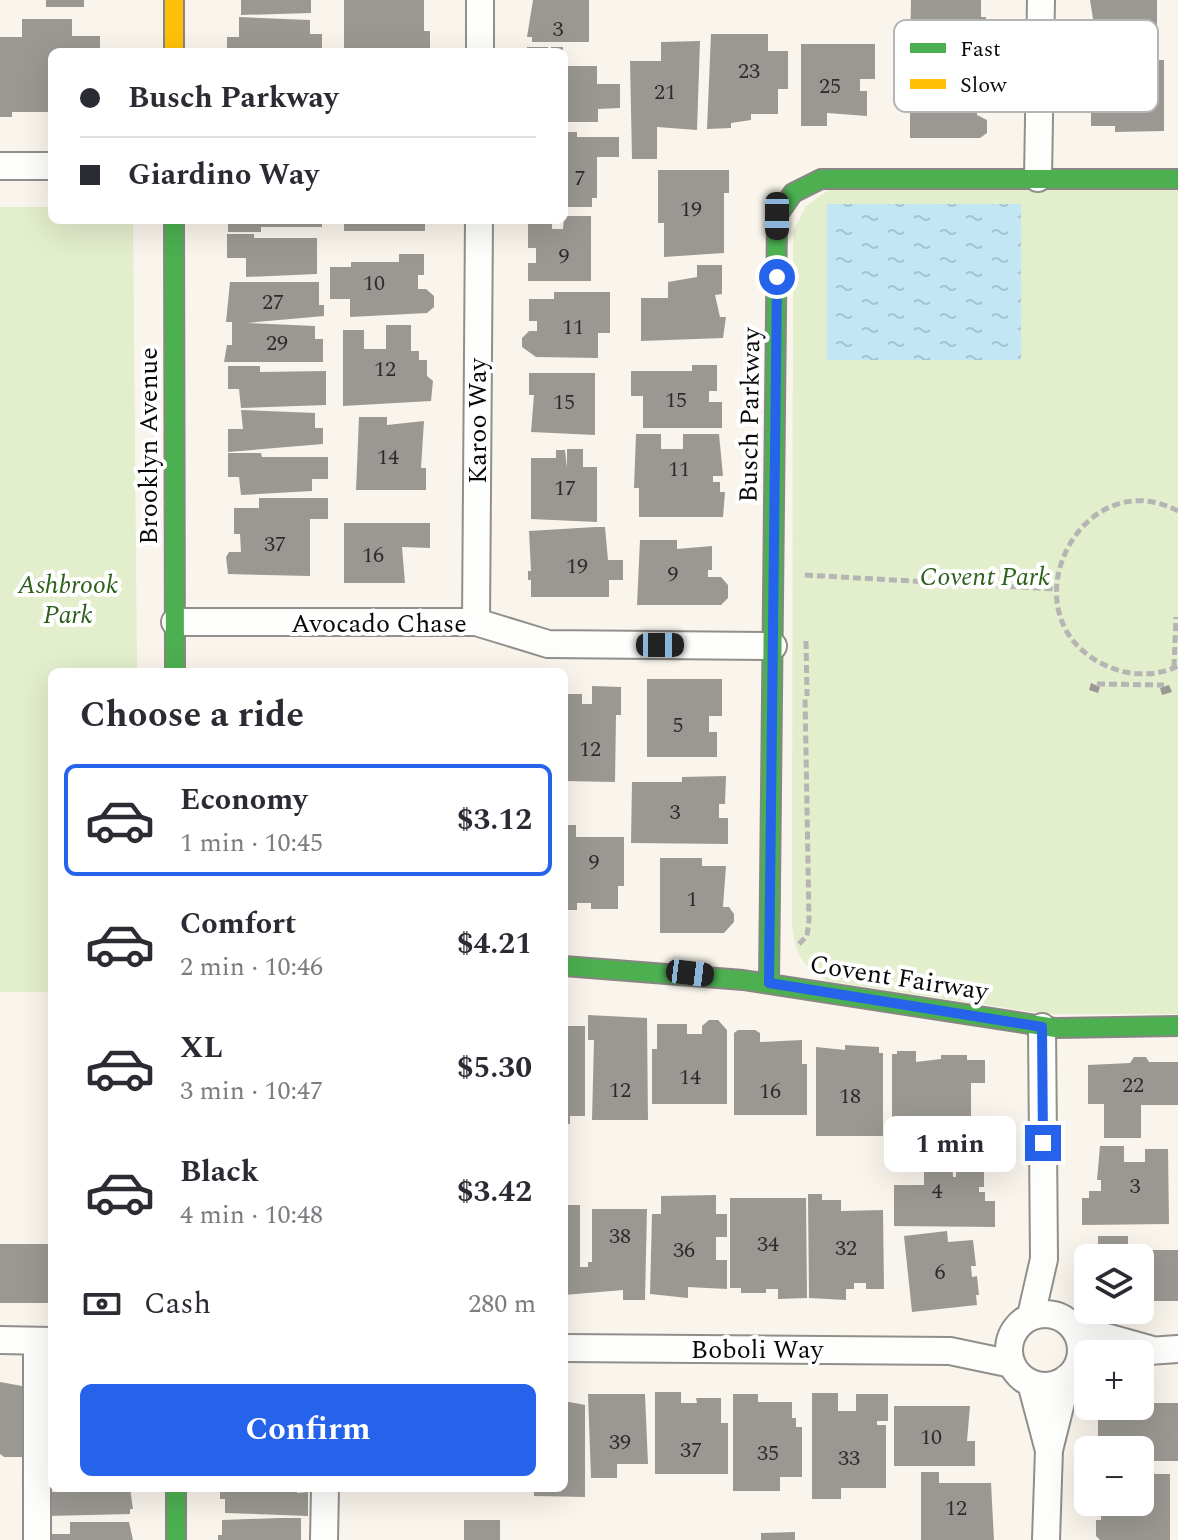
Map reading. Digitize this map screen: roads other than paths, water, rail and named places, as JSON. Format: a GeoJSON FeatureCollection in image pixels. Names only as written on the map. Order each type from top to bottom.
{"type":"FeatureCollection","features":[{"type":"Feature","properties":{"kind":"street"},"geometry":{"type":"LineString","coordinates":[[174,0],[174,48]]}},
{"type":"Feature","properties":{"kind":"street"},"geometry":{"type":"LineString","coordinates":[[480,0],[480,48]]}},
{"type":"Feature","properties":{"kind":"street"},"geometry":{"type":"LineString","coordinates":[[1041,0],[1041,20]]}},
{"type":"Feature","properties":{"kind":"street"},"geometry":{"type":"LineString","coordinates":[[1038,178],[1039,112]]}},
{"type":"Feature","properties":{"kind":"street"},"geometry":{"type":"LineString","coordinates":[[0,166],[48,166]]}},
{"type":"Feature","properties":{"kind":"street","name":"Busch Parkway"},"geometry":{"type":"LineString","coordinates":[[769,983],[777,216],[793,193],[821,179],[1178,179]]}},
{"type":"Feature","properties":{"kind":"street","name":"Brooklyn Avenue"},"geometry":{"type":"LineString","coordinates":[[174,224],[175,668]]}},
{"type":"Feature","properties":{"kind":"street","name":"Karoo Way"},"geometry":{"type":"LineString","coordinates":[[476,622],[479,224]]}},
{"type":"Feature","properties":{"kind":"street","name":"Avocado Chase"},"geometry":{"type":"LineString","coordinates":[[175,622],[476,622],[548,644],[773,646]]}},
{"type":"Feature","properties":{"kind":"street","name":"Covent Fairway"},"geometry":{"type":"LineString","coordinates":[[568,966],[637,966],[769,983],[1042,1027],[1178,1026]]}},
{"type":"Feature","properties":{"kind":"street"},"geometry":{"type":"LineString","coordinates":[[1042,1027],[1044,1259],[1031,1316],[1012,1337],[1009,1351],[1012,1364],[1031,1383],[1045,1387],[1074,1368]]}},
{"type":"Feature","properties":{"kind":"street"},"geometry":{"type":"LineString","coordinates":[[1044,1259],[1077,1340]]}},
{"type":"Feature","properties":{"kind":"street"},"geometry":{"type":"LineString","coordinates":[[1031,1316],[1045,1314],[1121,1340]]}},
{"type":"Feature","properties":{"kind":"street","name":"Boboli Way"},"geometry":{"type":"LineString","coordinates":[[950,1351],[1012,1337]]}},
{"type":"Feature","properties":{"kind":"street"},"geometry":{"type":"LineString","coordinates":[[0,1340],[45,1341],[37,1540]]}},
{"type":"Feature","properties":{"kind":"street","name":"Boboli Way"},"geometry":{"type":"LineString","coordinates":[[568,1348],[950,1351],[1012,1364]]}},
{"type":"Feature","properties":{"kind":"street"},"geometry":{"type":"LineString","coordinates":[[1154,1349],[1178,1349]]}},
{"type":"Feature","properties":{"kind":"street"},"geometry":{"type":"LineString","coordinates":[[1046,1540],[1049,1450],[1074,1377]]}},
{"type":"Feature","properties":{"kind":"street"},"geometry":{"type":"LineString","coordinates":[[1031,1383],[1049,1450]]}},
{"type":"Feature","properties":{"kind":"street"},"geometry":{"type":"LineString","coordinates":[[176,1492],[176,1540]]}},
{"type":"Feature","properties":{"kind":"street"},"geometry":{"type":"LineString","coordinates":[[324,1540],[325,1492]]}},
{"type":"Feature","properties":{"kind":"water"},"geometry":{"type":"Polygon","coordinates":[[[827,204],[1021,204],[1021,360],[827,360],[827,204]]]}},
{"type":"Feature","properties":{"kind":"park label","name":"Covent Park"},"geometry":{"type":"Point","coordinates":[985,576]}},
{"type":"Feature","properties":{"kind":"park label","name":"Ashbrook Park"},"geometry":{"type":"Point","coordinates":[68,599]}}]}
